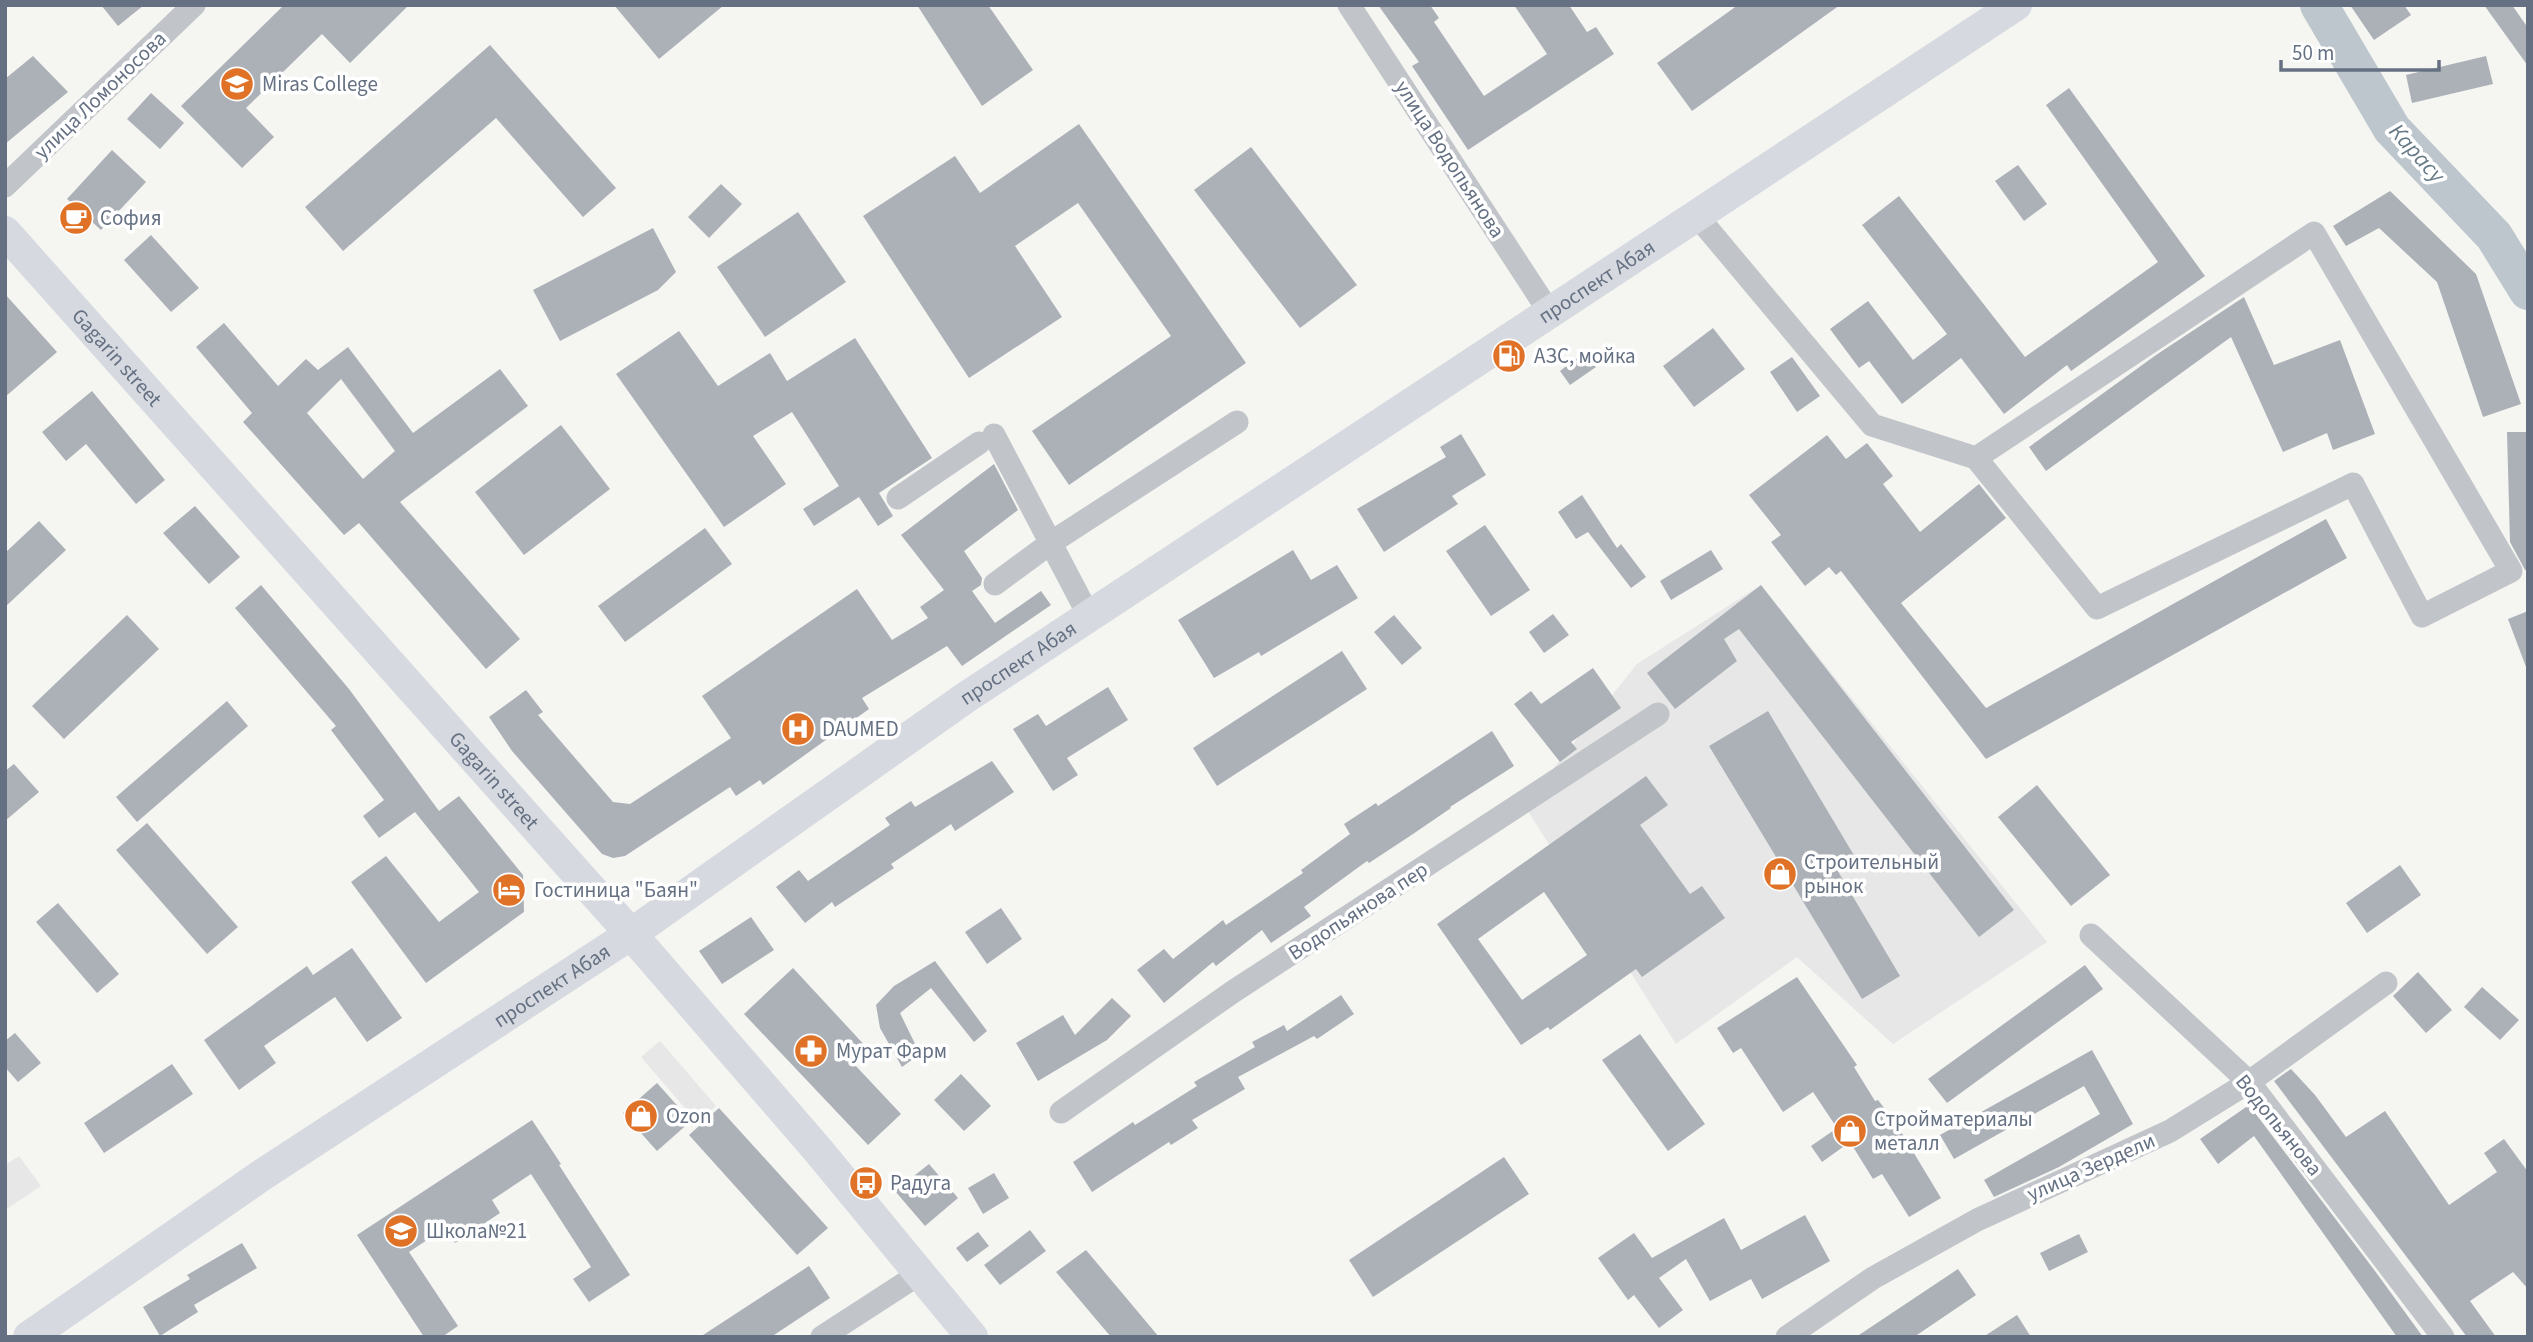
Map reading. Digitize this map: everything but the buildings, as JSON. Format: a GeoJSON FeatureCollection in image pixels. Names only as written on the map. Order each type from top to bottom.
{"type":"FeatureCollection","features":[{"type":"Feature","properties":{"kind":"main road","name":"проспект Абая"},"geometry":{"type":"LineString","coordinates":[[29,1337],[262,1175],[631,934],[965,698],[2015,5]]}},
{"type":"Feature","properties":{"kind":"main road","name":"Gagarin street"},"geometry":{"type":"LineString","coordinates":[[5,232],[631,934],[817,1149],[972,1337]]}},
{"type":"Feature","properties":{"kind":"street","name":"улица Ломоносова"},"geometry":{"type":"LineString","coordinates":[[5,186],[194,5]]}},
{"type":"Feature","properties":{"kind":"street","name":"улица Водопьянова"},"geometry":{"type":"LineString","coordinates":[[1349,5],[1550,313]]}},
{"type":"Feature","properties":{"kind":"street"},"geometry":{"type":"LineString","coordinates":[[1697,216],[1872,425],[1976,458],[2097,608],[2353,484],[2422,616],[2511,571],[2314,233],[1976,458]]}},
{"type":"Feature","properties":{"kind":"street"},"geometry":{"type":"LineString","coordinates":[[995,584],[1052,542],[1237,422]]}},
{"type":"Feature","properties":{"kind":"street"},"geometry":{"type":"LineString","coordinates":[[898,498],[986,439],[1052,542],[1089,616]]}},
{"type":"Feature","properties":{"kind":"street","name":"Водопьянова пер"},"geometry":{"type":"LineString","coordinates":[[1061,1112],[1234,992],[1658,714]]}},
{"type":"Feature","properties":{"kind":"street","name":"Водопьянова"},"geometry":{"type":"LineString","coordinates":[[2091,935],[2249,1082],[2443,1337]]}},
{"type":"Feature","properties":{"kind":"street","name":"улица Зердели"},"geometry":{"type":"LineString","coordinates":[[1787,1337],[1873,1278],[1965,1226],[2009,1203],[2170,1131],[2249,1082],[2386,983]]}},
{"type":"Feature","properties":{"kind":"street"},"geometry":{"type":"LineString","coordinates":[[822,1337],[919,1274]]}},
{"type":"Feature","properties":{"kind":"shaded area","name":"Строительный рынок"},"geometry":{"type":"Polygon","coordinates":[[[1761,585],[2047,942],[1893,1044],[1797,957],[1676,1044],[1524,805],[1637,664],[1761,585]]]}},
{"type":"Feature","properties":{"kind":"shaded area"},"geometry":{"type":"Polygon","coordinates":[[[660,1041],[716,1106],[697,1122],[641,1057],[660,1041]]]}},
{"type":"Feature","properties":{"kind":"shaded area"},"geometry":{"type":"Polygon","coordinates":[[[19,1156],[41,1186],[5,1210],[5,1165],[19,1156]]]}},
{"type":"Feature","properties":{"kind":"waterway","name":"Карасу"},"geometry":{"type":"LineString","coordinates":[[2319,5],[2392,129],[2494,236],[2528,291]]}},
{"type":"Feature","properties":{"kind":"place","name":"Miras College"},"geometry":{"type":"Point","coordinates":[237,84]}},
{"type":"Feature","properties":{"kind":"place","name":"София"},"geometry":{"type":"Point","coordinates":[76,218]}},
{"type":"Feature","properties":{"kind":"place","name":"АЗС, мойка"},"geometry":{"type":"Point","coordinates":[1509,356]}},
{"type":"Feature","properties":{"kind":"place","name":"DAUMED"},"geometry":{"type":"Point","coordinates":[798,729]}},
{"type":"Feature","properties":{"kind":"place","name":"Строительный рынок"},"geometry":{"type":"Point","coordinates":[1780,874]}},
{"type":"Feature","properties":{"kind":"place","name":"Гостиница \"Баян\""},"geometry":{"type":"Point","coordinates":[509,890]}},
{"type":"Feature","properties":{"kind":"place","name":"Мурат Фарм"},"geometry":{"type":"Point","coordinates":[811,1051]}},
{"type":"Feature","properties":{"kind":"place","name":"Ozon"},"geometry":{"type":"Point","coordinates":[641,1116]}},
{"type":"Feature","properties":{"kind":"place","name":"Стройматериалы металл"},"geometry":{"type":"Point","coordinates":[1850,1131]}},
{"type":"Feature","properties":{"kind":"place","name":"Радуга"},"geometry":{"type":"Point","coordinates":[866,1183]}},
{"type":"Feature","properties":{"kind":"place","name":"Школа№21"},"geometry":{"type":"Point","coordinates":[401,1231]}}]}
